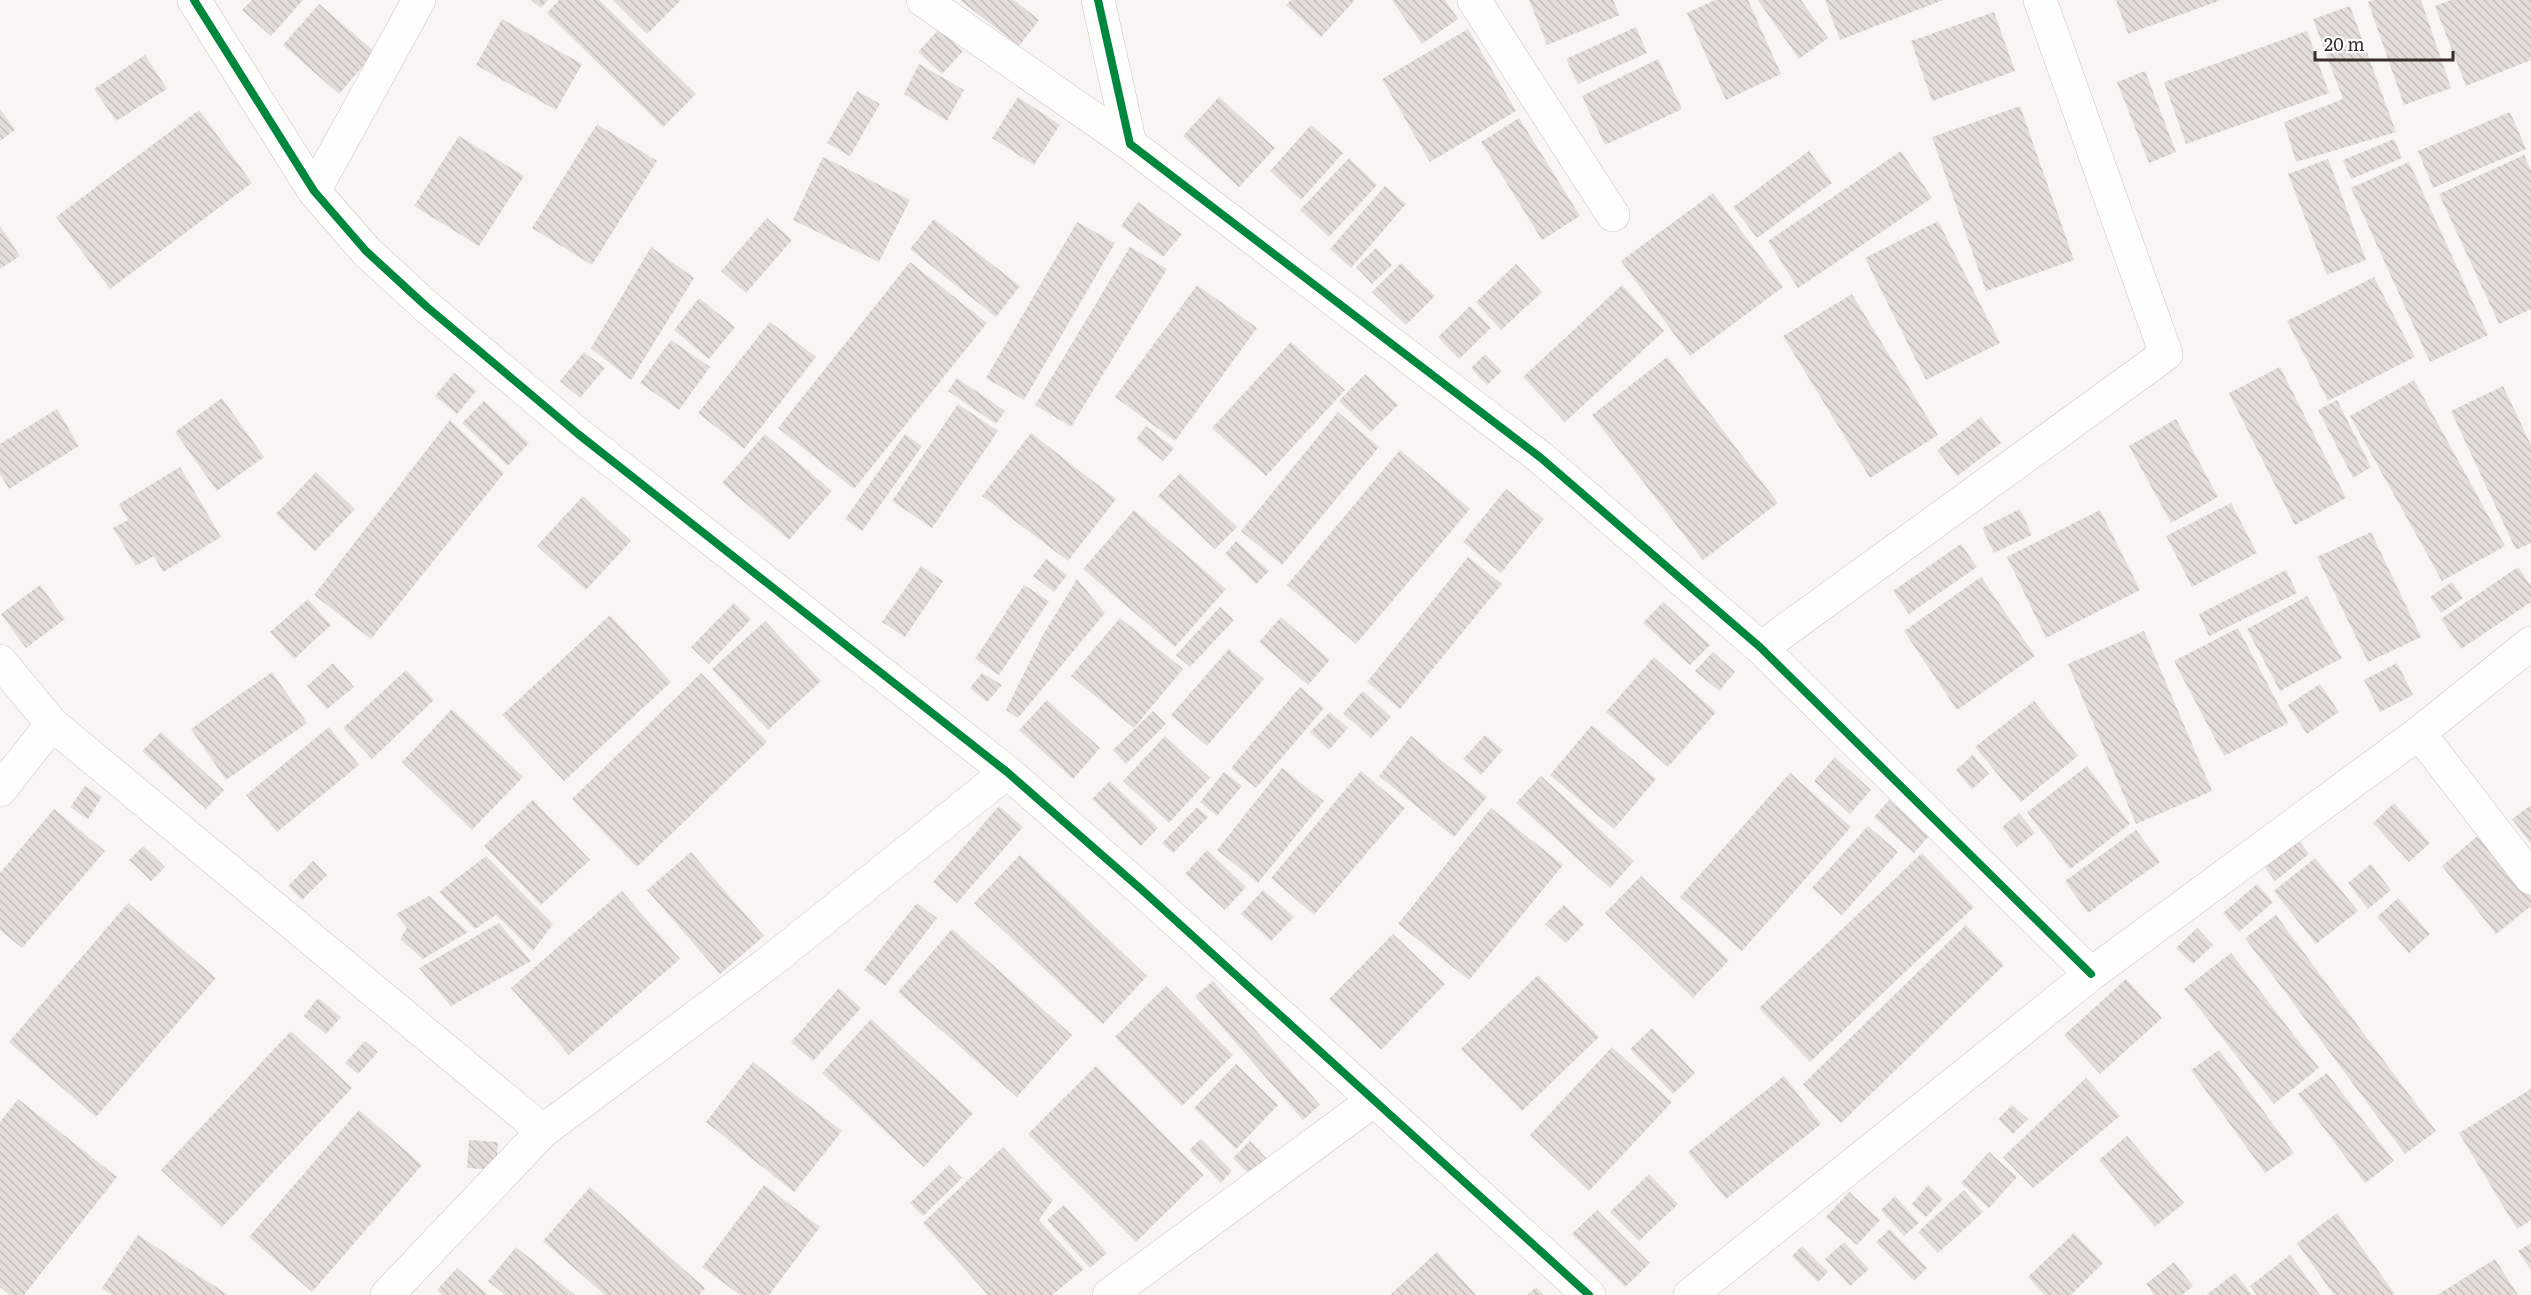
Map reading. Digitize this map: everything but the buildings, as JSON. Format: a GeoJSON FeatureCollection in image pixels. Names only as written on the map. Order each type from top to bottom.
{"type":"FeatureCollection","features":[{"type":"Feature","properties":{"kind":"street"},"geometry":{"type":"LineString","coordinates":[[194,0],[314,191],[366,251],[444,322],[579,434],[1007,772],[1589,1295]]}},
{"type":"Feature","properties":{"kind":"street"},"geometry":{"type":"LineString","coordinates":[[314,191],[419,0]]}},
{"type":"Feature","properties":{"kind":"street"},"geometry":{"type":"LineString","coordinates":[[923,0],[1130,144],[1541,458],[1761,648],[2091,974]]}},
{"type":"Feature","properties":{"kind":"street"},"geometry":{"type":"LineString","coordinates":[[1098,0],[1130,144]]}},
{"type":"Feature","properties":{"kind":"street"},"geometry":{"type":"LineString","coordinates":[[1474,0],[1613,215]]}},
{"type":"Feature","properties":{"kind":"street"},"geometry":{"type":"LineString","coordinates":[[1761,648],[2166,354],[2040,0]]}},
{"type":"Feature","properties":{"kind":"street"},"geometry":{"type":"LineString","coordinates":[[1690,1295],[2091,974],[2419,733],[2531,643]]}},
{"type":"Feature","properties":{"kind":"street"},"geometry":{"type":"LineString","coordinates":[[0,661],[52,724],[543,1131]]}},
{"type":"Feature","properties":{"kind":"street"},"geometry":{"type":"LineString","coordinates":[[0,790],[52,724]]}},
{"type":"Feature","properties":{"kind":"street"},"geometry":{"type":"LineString","coordinates":[[2419,733],[2531,878]]}},
{"type":"Feature","properties":{"kind":"street"},"geometry":{"type":"LineString","coordinates":[[387,1295],[543,1131],[767,964],[1007,772]]}},
{"type":"Feature","properties":{"kind":"street"},"geometry":{"type":"LineString","coordinates":[[1109,1295],[1374,1100]]}},
{"type":"Feature","properties":{"kind":"cycle path"},"geometry":{"type":"LineString","coordinates":[[194,0],[314,191],[366,251],[427,307],[578,434],[1007,772],[1142,890],[1589,1295]]}},
{"type":"Feature","properties":{"kind":"cycle path"},"geometry":{"type":"LineString","coordinates":[[1098,0],[1130,144],[1541,458],[1761,648],[2091,974]]}}]}
